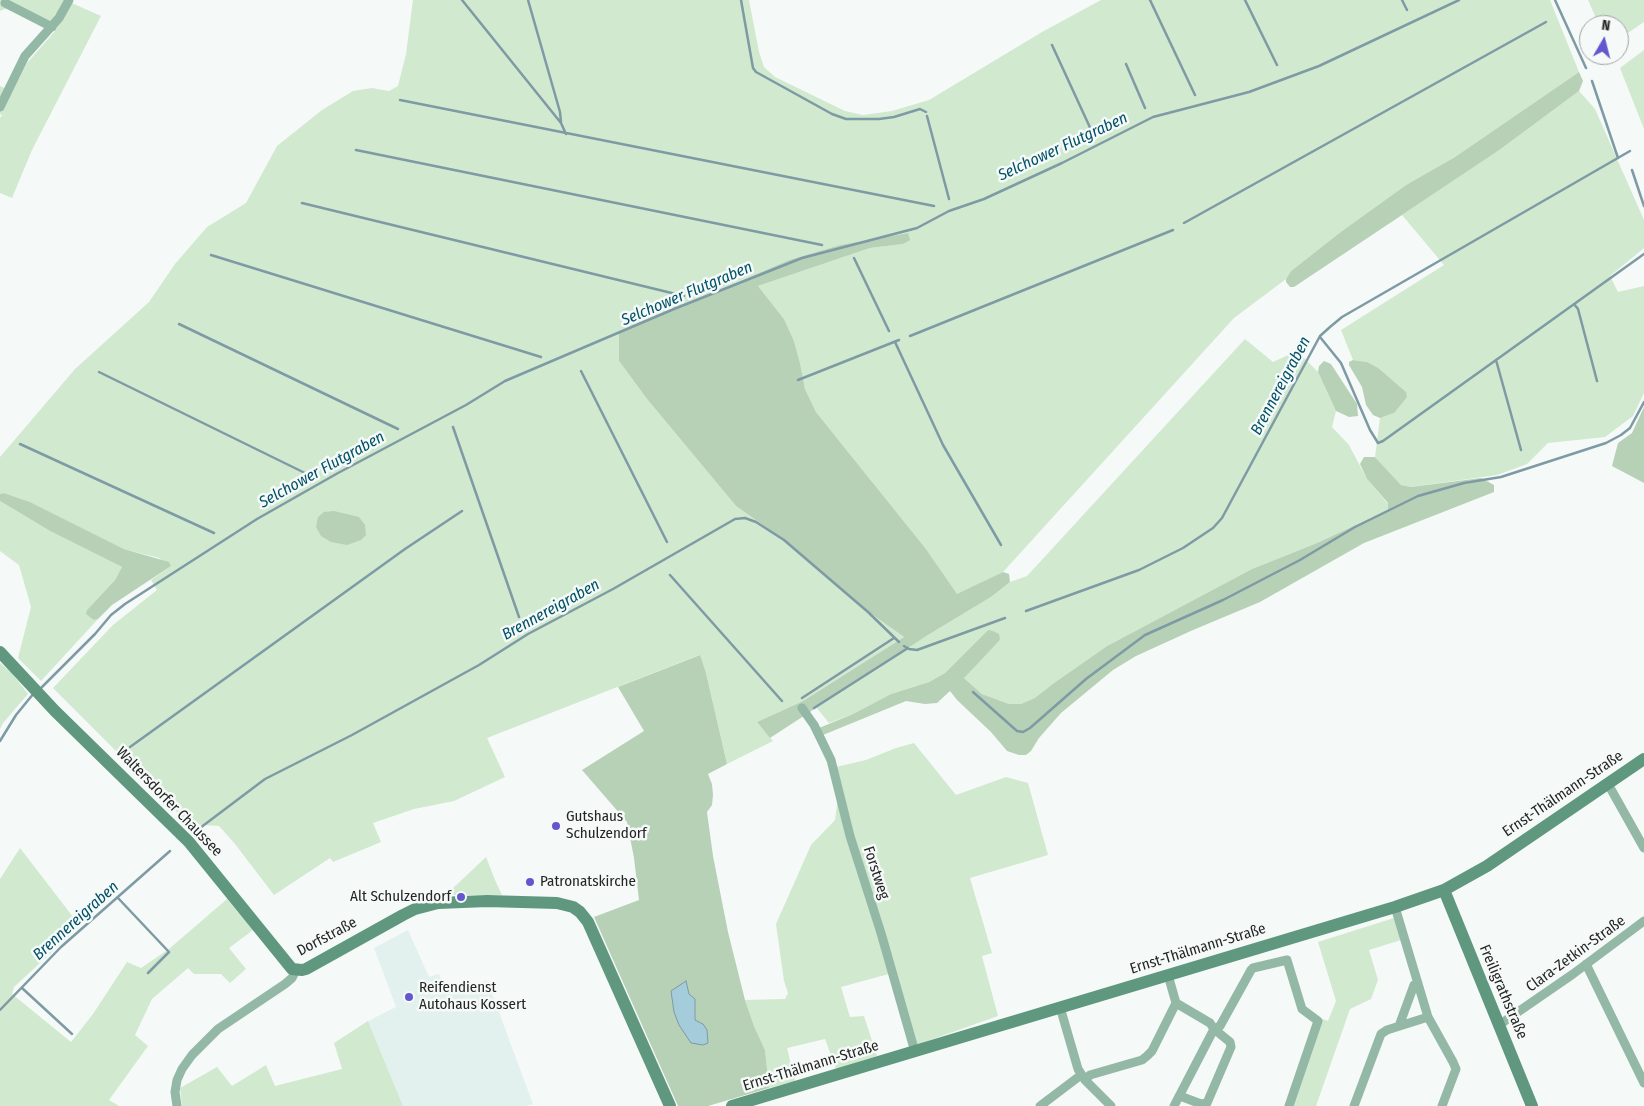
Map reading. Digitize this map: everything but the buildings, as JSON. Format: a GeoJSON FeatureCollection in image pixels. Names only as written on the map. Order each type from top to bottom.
{"type":"FeatureCollection","features":[{"type":"Feature","properties":{"kind":"street"},"geometry":{"type":"LineString","coordinates":[[0,107],[25,56],[52,27],[69,0]]}},
{"type":"Feature","properties":{"kind":"street"},"geometry":{"type":"LineString","coordinates":[[3,4],[52,27]]}},
{"type":"Feature","properties":{"kind":"street","name":"Waltersdorfer Chaussee"},"geometry":{"type":"LineString","coordinates":[[0,652],[189,842],[289,967],[296,970]]}},
{"type":"Feature","properties":{"kind":"street","name":"Forstweg"},"geometry":{"type":"LineString","coordinates":[[802,708],[818,731],[831,760],[850,836],[883,941],[914,1052]]}},
{"type":"Feature","properties":{"kind":"street","name":"Ernst-Thälmann-Straße"},"geometry":{"type":"LineString","coordinates":[[732,1106],[1395,907],[1444,890],[1487,866],[1644,759]]}},
{"type":"Feature","properties":{"kind":"street"},"geometry":{"type":"LineString","coordinates":[[1608,784],[1644,848]]}},
{"type":"Feature","properties":{"kind":"street","name":"Freiligrathstraße"},"geometry":{"type":"LineString","coordinates":[[1444,890],[1532,1106]]}},
{"type":"Feature","properties":{"kind":"street","name":"Dorfstraße"},"geometry":{"type":"LineString","coordinates":[[177,1106],[175,1092],[177,1080],[192,1055],[218,1029],[285,984],[292,978],[296,970],[306,969],[394,919],[427,905],[443,902],[565,904],[580,912],[588,922],[670,1106]]}},
{"type":"Feature","properties":{"kind":"street"},"geometry":{"type":"LineString","coordinates":[[1395,907],[1428,1017],[1456,1069],[1442,1106]]}},
{"type":"Feature","properties":{"kind":"street","name":"Clara-Zetkin-Straße"},"geometry":{"type":"LineString","coordinates":[[1499,1025],[1644,921]]}},
{"type":"Feature","properties":{"kind":"street"},"geometry":{"type":"LineString","coordinates":[[1174,1106],[1214,1029],[1220,1026],[1251,970],[1287,960],[1302,1009],[1318,1021],[1290,1106]]}},
{"type":"Feature","properties":{"kind":"street"},"geometry":{"type":"LineString","coordinates":[[1586,964],[1644,1083]]}},
{"type":"Feature","properties":{"kind":"street"},"geometry":{"type":"LineString","coordinates":[[1040,1106],[1083,1077],[1142,1060],[1152,1051],[1176,1003],[1168,975]]}},
{"type":"Feature","properties":{"kind":"street"},"geometry":{"type":"LineString","coordinates":[[1399,1026],[1414,985],[1418,983]]}},
{"type":"Feature","properties":{"kind":"street"},"geometry":{"type":"LineString","coordinates":[[1176,1003],[1210,1023],[1214,1029],[1230,1042],[1231,1048],[1207,1103],[1201,1104],[1180,1096]]}},
{"type":"Feature","properties":{"kind":"street"},"geometry":{"type":"LineString","coordinates":[[1060,1007],[1078,1069],[1083,1077],[1111,1106]]}},
{"type":"Feature","properties":{"kind":"street"},"geometry":{"type":"LineString","coordinates":[[1354,1106],[1381,1034],[1387,1030],[1428,1017]]}},
{"type":"Feature","properties":{"kind":"shaded area"},"geometry":{"type":"Polygon","coordinates":[[[408,930],[429,977],[439,974],[447,994],[487,980],[533,1104],[526,1106],[403,1106],[368,1021],[396,1007],[374,948],[408,930]]]}},
{"type":"Feature","properties":{"kind":"green space"},"geometry":{"type":"Polygon","coordinates":[[[0,0],[65,0],[101,16],[32,150],[12,198],[0,193],[0,118],[2,115],[0,114],[0,86],[12,92],[27,63],[55,31],[7,8],[0,11],[0,0]]]}},
{"type":"Feature","properties":{"kind":"green space"},"geometry":{"type":"Polygon","coordinates":[[[413,0],[749,0],[759,52],[764,67],[775,77],[845,111],[863,115],[892,111],[929,100],[1042,32],[1101,0],[1550,0],[1579,72],[1455,157],[1406,185],[1342,231],[1291,271],[1286,279],[1234,318],[1003,572],[957,595],[926,549],[816,412],[805,389],[794,341],[784,319],[758,286],[870,248],[903,244],[908,233],[840,245],[789,260],[619,332],[619,361],[647,399],[736,506],[774,533],[863,608],[904,637],[803,701],[757,722],[773,741],[727,764],[706,673],[699,655],[487,738],[505,777],[454,801],[414,809],[373,823],[381,842],[333,862],[330,858],[274,895],[219,826],[189,824],[53,688],[113,625],[157,590],[151,580],[171,566],[159,558],[124,549],[30,502],[4,493],[0,494],[0,457],[75,369],[149,302],[175,264],[207,227],[246,203],[277,146],[322,110],[353,91],[372,88],[389,91],[398,86],[406,54],[413,0]]]}},
{"type":"Feature","properties":{"kind":"green space"},"geometry":{"type":"Polygon","coordinates":[[[1588,0],[1644,0],[1644,22],[1629,32],[1629,15],[1595,15],[1588,0]]]}},
{"type":"Feature","properties":{"kind":"green space"},"geometry":{"type":"Polygon","coordinates":[[[1644,50],[1644,129],[1620,68],[1624,65],[1629,65],[1629,61],[1644,50]]]}},
{"type":"Feature","properties":{"kind":"green space"},"geometry":{"type":"Polygon","coordinates":[[[1579,72],[1583,81],[1579,91],[1498,151],[1294,287],[1290,287],[1286,282],[1291,271],[1406,185],[1455,157],[1579,72]]]}},
{"type":"Feature","properties":{"kind":"green space"},"geometry":{"type":"Polygon","coordinates":[[[1579,91],[1595,109],[1644,220],[1644,248],[1610,276],[1618,292],[1644,286],[1644,393],[1633,416],[1605,437],[1548,443],[1527,464],[1497,475],[1411,487],[1401,485],[1375,457],[1380,418],[1394,413],[1367,362],[1353,360],[1341,330],[1444,265],[1402,215],[1498,151],[1579,91]]]}},
{"type":"Feature","properties":{"kind":"green space"},"geometry":{"type":"Polygon","coordinates":[[[908,233],[910,240],[903,244],[870,248],[758,286],[784,319],[794,341],[805,389],[816,412],[926,549],[957,594],[1003,572],[1009,574],[1010,582],[991,597],[928,635],[770,738],[757,722],[803,701],[904,637],[863,608],[774,533],[736,506],[647,399],[619,361],[619,333],[789,260],[840,245],[908,233]]]}},
{"type":"Feature","properties":{"kind":"green space"},"geometry":{"type":"Polygon","coordinates":[[[1245,339],[1273,362],[1297,351],[1318,372],[1336,411],[1332,427],[1349,445],[1367,479],[1388,504],[1388,510],[1317,543],[1252,569],[1107,646],[1036,698],[1021,704],[1009,704],[982,694],[963,677],[1000,640],[988,630],[945,673],[929,682],[891,694],[853,714],[829,723],[816,707],[991,597],[1010,582],[1027,576],[1245,339]]]}},
{"type":"Feature","properties":{"kind":"green space"},"geometry":{"type":"Polygon","coordinates":[[[1353,360],[1367,362],[1378,368],[1406,392],[1407,397],[1394,413],[1380,418],[1373,415],[1366,405],[1362,387],[1349,365],[1349,362],[1353,360]]]}},
{"type":"Feature","properties":{"kind":"green space"},"geometry":{"type":"Polygon","coordinates":[[[1324,361],[1331,364],[1357,404],[1358,416],[1349,417],[1336,411],[1318,372],[1319,366],[1324,361]]]}},
{"type":"Feature","properties":{"kind":"green space"},"geometry":{"type":"Polygon","coordinates":[[[1644,407],[1644,483],[1612,466],[1618,443],[1632,433],[1644,407]]]}},
{"type":"Feature","properties":{"kind":"green space"},"geometry":{"type":"Polygon","coordinates":[[[1364,457],[1375,457],[1401,485],[1411,487],[1481,478],[1494,485],[1494,492],[1364,543],[1260,602],[1136,656],[1113,670],[1061,713],[1026,755],[1007,751],[950,691],[937,703],[925,704],[906,701],[823,735],[819,728],[853,714],[891,694],[929,682],[945,673],[988,630],[999,634],[1000,640],[964,678],[982,694],[1009,704],[1021,704],[1035,698],[1107,646],[1252,569],[1317,543],[1388,510],[1388,503],[1367,479],[1360,464],[1364,457]]]}},
{"type":"Feature","properties":{"kind":"green space"},"geometry":{"type":"Polygon","coordinates":[[[4,493],[30,502],[124,549],[169,562],[171,566],[112,605],[98,619],[94,620],[86,614],[87,610],[115,580],[122,567],[50,531],[0,501],[0,494],[4,493]]]}},
{"type":"Feature","properties":{"kind":"green space"},"geometry":{"type":"Polygon","coordinates":[[[0,501],[50,531],[122,567],[115,580],[87,610],[94,620],[98,619],[41,681],[18,658],[31,607],[19,565],[0,551],[0,501]]]}},
{"type":"Feature","properties":{"kind":"green space"},"geometry":{"type":"Polygon","coordinates":[[[334,511],[359,517],[365,525],[366,535],[361,540],[347,545],[331,542],[321,536],[316,527],[318,517],[324,512],[334,511]]]}},
{"type":"Feature","properties":{"kind":"green space"},"geometry":{"type":"Polygon","coordinates":[[[700,655],[727,764],[708,774],[712,784],[713,795],[712,805],[707,812],[713,856],[728,932],[745,1000],[765,1050],[769,1088],[708,1106],[678,1106],[594,917],[639,900],[627,822],[582,770],[644,731],[618,687],[700,655]]]}},
{"type":"Feature","properties":{"kind":"green space"},"geometry":{"type":"Polygon","coordinates":[[[0,663],[12,673],[28,694],[0,729],[0,663]]]}},
{"type":"Feature","properties":{"kind":"green space"},"geometry":{"type":"Polygon","coordinates":[[[914,743],[956,795],[1006,777],[1028,783],[1048,855],[970,878],[992,953],[982,956],[998,1016],[916,1045],[896,972],[841,987],[850,1017],[864,1016],[877,1056],[836,1069],[825,1039],[787,1048],[795,1081],[769,1088],[765,1050],[745,1000],[785,999],[788,993],[784,981],[776,924],[811,845],[835,820],[840,784],[836,767],[866,760],[914,743]]]}},
{"type":"Feature","properties":{"kind":"green space"},"geometry":{"type":"Polygon","coordinates":[[[20,848],[80,926],[14,987],[12,994],[71,1042],[93,1014],[127,962],[141,968],[169,949],[227,899],[253,930],[229,948],[246,969],[230,983],[221,974],[194,974],[188,968],[152,999],[135,1035],[148,1046],[109,1100],[119,1106],[0,1106],[0,879],[20,848]]]}},
{"type":"Feature","properties":{"kind":"green space"},"geometry":{"type":"Polygon","coordinates":[[[486,857],[502,895],[449,895],[449,892],[486,857]]]}},
{"type":"Feature","properties":{"kind":"green space"},"geometry":{"type":"Polygon","coordinates":[[[1394,918],[1401,940],[1369,950],[1378,980],[1371,999],[1350,1009],[1316,1106],[1293,1106],[1322,1019],[1328,1021],[1336,1001],[1318,942],[1394,918]]]}},
{"type":"Feature","properties":{"kind":"green space"},"geometry":{"type":"Polygon","coordinates":[[[368,1021],[403,1106],[182,1106],[180,1088],[217,1067],[232,1086],[266,1065],[275,1086],[342,1069],[334,1043],[368,1021]]]}},
{"type":"Feature","properties":{"kind":"water"},"geometry":{"type":"Polygon","coordinates":[[[686,981],[689,994],[695,999],[695,1020],[703,1024],[707,1030],[708,1043],[703,1045],[691,1043],[679,1025],[674,1012],[671,991],[686,981]]]}},
{"type":"Feature","properties":{"kind":"waterway"},"geometry":{"type":"LineString","coordinates":[[462,0],[561,123],[566,134]]}},
{"type":"Feature","properties":{"kind":"waterway"},"geometry":{"type":"LineString","coordinates":[[528,0],[560,112],[561,122]]}},
{"type":"Feature","properties":{"kind":"waterway"},"geometry":{"type":"LineString","coordinates":[[741,0],[753,68],[756,72],[832,114],[846,119],[894,117],[920,109],[926,112]]}},
{"type":"Feature","properties":{"kind":"waterway"},"geometry":{"type":"LineString","coordinates":[[1150,0],[1195,95]]}},
{"type":"Feature","properties":{"kind":"waterway"},"geometry":{"type":"LineString","coordinates":[[1245,0],[1277,65]]}},
{"type":"Feature","properties":{"kind":"waterway"},"geometry":{"type":"LineString","coordinates":[[1402,0],[1407,10]]}},
{"type":"Feature","properties":{"kind":"waterway","name":"Selchower Flutgraben"},"geometry":{"type":"LineString","coordinates":[[40,689],[95,634],[111,615],[125,604],[257,519],[338,473],[466,405],[505,381],[674,309],[802,258],[917,228],[949,211],[984,199],[1062,163],[1153,117],[1249,92],[1319,66],[1459,0]]}},
{"type":"Feature","properties":{"kind":"waterway"},"geometry":{"type":"LineString","coordinates":[[1555,0],[1586,68]]}},
{"type":"Feature","properties":{"kind":"waterway"},"geometry":{"type":"LineString","coordinates":[[1184,223],[1546,22]]}},
{"type":"Feature","properties":{"kind":"waterway"},"geometry":{"type":"LineString","coordinates":[[1052,45],[1093,134]]}},
{"type":"Feature","properties":{"kind":"waterway"},"geometry":{"type":"LineString","coordinates":[[1126,64],[1145,108]]}},
{"type":"Feature","properties":{"kind":"waterway"},"geometry":{"type":"LineString","coordinates":[[1592,81],[1618,158]]}},
{"type":"Feature","properties":{"kind":"waterway"},"geometry":{"type":"LineString","coordinates":[[400,100],[934,206]]}},
{"type":"Feature","properties":{"kind":"waterway"},"geometry":{"type":"LineString","coordinates":[[927,116],[949,199]]}},
{"type":"Feature","properties":{"kind":"waterway"},"geometry":{"type":"LineString","coordinates":[[356,150],[822,245]]}},
{"type":"Feature","properties":{"kind":"waterway","name":"Brennereigraben"},"geometry":{"type":"LineString","coordinates":[[1026,611],[1139,570],[1183,548],[1213,528],[1222,518],[1320,336],[1342,317],[1630,151]]}},
{"type":"Feature","properties":{"kind":"waterway"},"geometry":{"type":"LineString","coordinates":[[1632,170],[1644,206]]}},
{"type":"Feature","properties":{"kind":"waterway"},"geometry":{"type":"LineString","coordinates":[[302,203],[684,296]]}},
{"type":"Feature","properties":{"kind":"waterway"},"geometry":{"type":"LineString","coordinates":[[910,336],[1173,230]]}},
{"type":"Feature","properties":{"kind":"waterway"},"geometry":{"type":"LineString","coordinates":[[1320,337],[1341,363],[1370,430],[1378,443],[1644,254]]}},
{"type":"Feature","properties":{"kind":"waterway"},"geometry":{"type":"LineString","coordinates":[[211,255],[541,357]]}},
{"type":"Feature","properties":{"kind":"waterway"},"geometry":{"type":"LineString","coordinates":[[854,258],[889,331]]}},
{"type":"Feature","properties":{"kind":"waterway"},"geometry":{"type":"LineString","coordinates":[[1574,304],[1578,309],[1597,381]]}},
{"type":"Feature","properties":{"kind":"waterway"},"geometry":{"type":"LineString","coordinates":[[179,324],[398,429]]}},
{"type":"Feature","properties":{"kind":"waterway"},"geometry":{"type":"LineString","coordinates":[[798,380],[899,340]]}},
{"type":"Feature","properties":{"kind":"waterway"},"geometry":{"type":"LineString","coordinates":[[895,342],[943,445],[1001,545]]}},
{"type":"Feature","properties":{"kind":"waterway"},"geometry":{"type":"LineString","coordinates":[[1496,360],[1521,450]]}},
{"type":"Feature","properties":{"kind":"waterway"},"geometry":{"type":"LineString","coordinates":[[581,371],[667,542]]}},
{"type":"Feature","properties":{"kind":"waterway"},"geometry":{"type":"LineString","coordinates":[[99,372],[309,475]]}},
{"type":"Feature","properties":{"kind":"waterway"},"geometry":{"type":"LineString","coordinates":[[973,692],[1017,731],[1023,732],[1086,679],[1145,635],[1223,600],[1300,560],[1355,527],[1418,496],[1464,483],[1501,477],[1606,443],[1630,428],[1644,402]]}},
{"type":"Feature","properties":{"kind":"waterway"},"geometry":{"type":"LineString","coordinates":[[453,427],[519,617]]}},
{"type":"Feature","properties":{"kind":"waterway"},"geometry":{"type":"LineString","coordinates":[[20,444],[214,533]]}},
{"type":"Feature","properties":{"kind":"waterway"},"geometry":{"type":"LineString","coordinates":[[130,747],[405,549],[462,511]]}},
{"type":"Feature","properties":{"kind":"waterway","name":"Brennereigraben"},"geometry":{"type":"LineString","coordinates":[[200,828],[265,779],[352,735],[479,665],[528,634],[613,589],[735,519],[745,518],[756,522],[784,540],[868,612],[899,642]]}},
{"type":"Feature","properties":{"kind":"waterway"},"geometry":{"type":"LineString","coordinates":[[670,575],[782,701]]}},
{"type":"Feature","properties":{"kind":"waterway","name":"Brennereigraben"},"geometry":{"type":"LineString","coordinates":[[904,646],[917,650],[1005,618]]}},
{"type":"Feature","properties":{"kind":"waterway"},"geometry":{"type":"LineString","coordinates":[[802,698],[894,638]]}},
{"type":"Feature","properties":{"kind":"waterway"},"geometry":{"type":"LineString","coordinates":[[814,708],[908,648]]}},
{"type":"Feature","properties":{"kind":"waterway","name":"Selchower Flutgraben"},"geometry":{"type":"LineString","coordinates":[[0,741],[16,715],[34,693]]}},
{"type":"Feature","properties":{"kind":"waterway","name":"Brennereigraben"},"geometry":{"type":"LineString","coordinates":[[0,1010],[61,947],[170,851]]}},
{"type":"Feature","properties":{"kind":"waterway"},"geometry":{"type":"LineString","coordinates":[[118,898],[169,952],[148,973]]}},
{"type":"Feature","properties":{"kind":"waterway"},"geometry":{"type":"LineString","coordinates":[[22,988],[72,1034]]}},
{"type":"Feature","properties":{"kind":"place","name":"Gutshaus Schulzendorf"},"geometry":{"type":"Point","coordinates":[556,826]}},
{"type":"Feature","properties":{"kind":"place","name":"Patronatskirche"},"geometry":{"type":"Point","coordinates":[530,882]}},
{"type":"Feature","properties":{"kind":"place","name":"Alt Schulzendorf"},"geometry":{"type":"Point","coordinates":[461,897]}},
{"type":"Feature","properties":{"kind":"place","name":"Reifendienst Autohaus Kossert"},"geometry":{"type":"Point","coordinates":[409,997]}}]}
